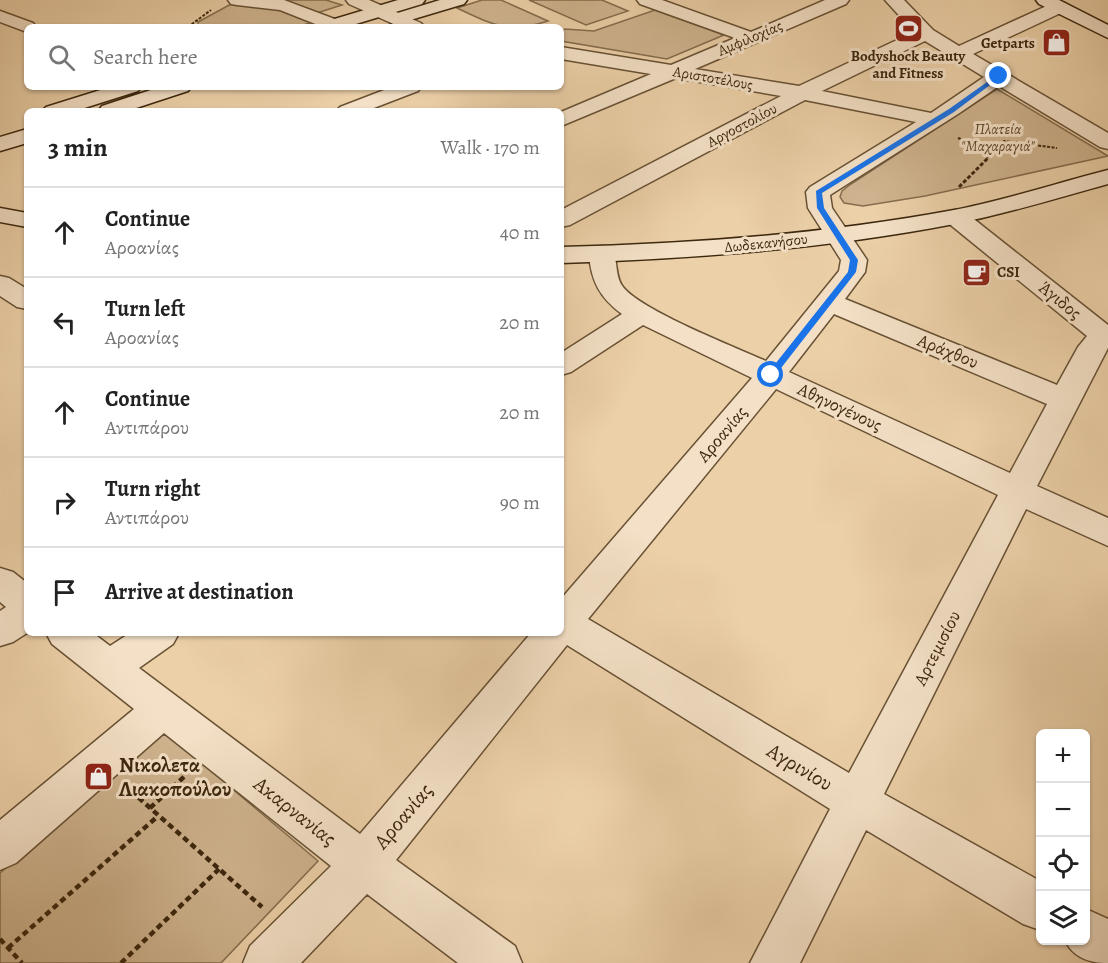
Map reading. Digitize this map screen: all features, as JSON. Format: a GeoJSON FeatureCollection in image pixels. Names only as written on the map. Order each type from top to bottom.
{"type":"FeatureCollection","features":[{"type":"Feature","properties":{"kind":"street"},"geometry":{"type":"LineString","coordinates":[[237,0],[283,5],[326,24]]}},
{"type":"Feature","properties":{"kind":"street"},"geometry":{"type":"LineString","coordinates":[[355,0],[383,19],[404,24]]}},
{"type":"Feature","properties":{"kind":"street"},"geometry":{"type":"LineString","coordinates":[[383,19],[416,0]]}},
{"type":"Feature","properties":{"kind":"street"},"geometry":{"type":"LineString","coordinates":[[346,24],[383,19],[458,0]]}},
{"type":"Feature","properties":{"kind":"street"},"geometry":{"type":"LineString","coordinates":[[649,0],[751,38]]}},
{"type":"Feature","properties":{"kind":"street","name":"Αμφιλοχίας"},"geometry":{"type":"LineString","coordinates":[[564,119],[840,0]]}},
{"type":"Feature","properties":{"kind":"street"},"geometry":{"type":"LineString","coordinates":[[894,0],[926,34],[1108,142]]}},
{"type":"Feature","properties":{"kind":"street"},"geometry":{"type":"LineString","coordinates":[[958,53],[1052,6],[1108,32]]}},
{"type":"Feature","properties":{"kind":"street"},"geometry":{"type":"LineString","coordinates":[[0,16],[24,26]]}},
{"type":"Feature","properties":{"kind":"street","name":"Αργοστολίου"},"geometry":{"type":"LineString","coordinates":[[564,218],[802,93],[926,34]]}},
{"type":"Feature","properties":{"kind":"street","name":"Αριστοτέλους"},"geometry":{"type":"LineString","coordinates":[[564,53],[802,93],[935,120]]}},
{"type":"Feature","properties":{"kind":"street"},"geometry":{"type":"LineString","coordinates":[[839,235],[820,208],[818,192],[935,120],[999,76]]}},
{"type":"Feature","properties":{"kind":"street"},"geometry":{"type":"LineString","coordinates":[[63,108],[121,90]]}},
{"type":"Feature","properties":{"kind":"street"},"geometry":{"type":"LineString","coordinates":[[114,108],[169,90]]}},
{"type":"Feature","properties":{"kind":"street"},"geometry":{"type":"LineString","coordinates":[[355,108],[403,90]]}},
{"type":"Feature","properties":{"kind":"street"},"geometry":{"type":"LineString","coordinates":[[1,140],[24,121]]}},
{"type":"Feature","properties":{"kind":"street"},"geometry":{"type":"LineString","coordinates":[[1,140],[24,136]]}},
{"type":"Feature","properties":{"kind":"street","name":"Δωδεκανήσου"},"geometry":{"type":"LineString","coordinates":[[564,255],[718,248],[839,235],[956,217],[1108,177]]}},
{"type":"Feature","properties":{"kind":"street"},"geometry":{"type":"LineString","coordinates":[[1,215],[24,219]]}},
{"type":"Feature","properties":{"kind":"street","name":"Άγιδος"},"geometry":{"type":"LineString","coordinates":[[956,217],[1105,337]]}},
{"type":"Feature","properties":{"kind":"street","name":"Αροανίας"},"geometry":{"type":"LineString","coordinates":[[564,621],[771,375],[852,272],[854,260],[839,235]]}},
{"type":"Feature","properties":{"kind":"street","name":"Αθηνογένους"},"geometry":{"type":"LineString","coordinates":[[602,255],[602,276],[615,297],[641,314],[1108,533]]}},
{"type":"Feature","properties":{"kind":"street"},"geometry":{"type":"LineString","coordinates":[[0,284],[24,299]]}},
{"type":"Feature","properties":{"kind":"street","name":"Αράχθου"},"geometry":{"type":"LineString","coordinates":[[829,302],[1066,400]]}},
{"type":"Feature","properties":{"kind":"street"},"geometry":{"type":"LineString","coordinates":[[564,364],[641,314]]}},
{"type":"Feature","properties":{"kind":"street","name":"Αρτεμισίου"},"geometry":{"type":"LineString","coordinates":[[774,963],[1092,347],[1105,337]]}},
{"type":"Feature","properties":{"kind":"street"},"geometry":{"type":"LineString","coordinates":[[0,582],[24,601]]}},
{"type":"Feature","properties":{"kind":"street"},"geometry":{"type":"LineString","coordinates":[[0,631],[24,615]]}},
{"type":"Feature","properties":{"kind":"street","name":"Αγρινίου"},"geometry":{"type":"LineString","coordinates":[[564,628],[1036,904]]}},
{"type":"Feature","properties":{"kind":"street","name":"Ακαρνανίας"},"geometry":{"type":"LineString","coordinates":[[69,636],[364,864],[498,963]]}},
{"type":"Feature","properties":{"kind":"street"},"geometry":{"type":"LineString","coordinates":[[110,668],[156,636]]}},
{"type":"Feature","properties":{"kind":"street","name":"Αροανίας"},"geometry":{"type":"LineString","coordinates":[[281,949],[364,864],[552,636]]}},
{"type":"Feature","properties":{"kind":"street"},"geometry":{"type":"LineString","coordinates":[[0,848],[163,708]]}},
{"type":"Feature","properties":{"kind":"street"},"geometry":{"type":"LineString","coordinates":[[1090,935],[1108,946]]}},
{"type":"Feature","properties":{"kind":"path"},"geometry":{"type":"LineString","coordinates":[[190,24],[217,6]]}},
{"type":"Feature","properties":{"kind":"path"},"geometry":{"type":"LineString","coordinates":[[956,217],[959,186],[1004,141],[1062,148]]}},
{"type":"Feature","properties":{"kind":"path"},"geometry":{"type":"LineString","coordinates":[[150,808],[215,749]]}},
{"type":"Feature","properties":{"kind":"path"},"geometry":{"type":"LineString","coordinates":[[100,763],[219,869],[281,949]]}},
{"type":"Feature","properties":{"kind":"path"},"geometry":{"type":"LineString","coordinates":[[8,948],[158,816]]}},
{"type":"Feature","properties":{"kind":"path"},"geometry":{"type":"LineString","coordinates":[[122,963],[219,869]]}},
{"type":"Feature","properties":{"kind":"path"},"geometry":{"type":"LineString","coordinates":[[0,939],[22,963]]}},
{"type":"Feature","properties":{"kind":"green space"},"geometry":{"type":"Polygon","coordinates":[[[274,0],[326,0],[342,5],[317,13],[294,4],[274,0]]]}},
{"type":"Feature","properties":{"kind":"green space"},"geometry":{"type":"Polygon","coordinates":[[[482,0],[501,0],[548,21],[538,24],[494,24],[457,8],[482,0]]]}},
{"type":"Feature","properties":{"kind":"green space"},"geometry":{"type":"Polygon","coordinates":[[[529,0],[602,0],[628,11],[586,25],[529,0]]]}},
{"type":"Feature","properties":{"kind":"green space"},"geometry":{"type":"Polygon","coordinates":[[[231,4],[272,6],[316,21],[306,24],[198,24],[231,4]]]}},
{"type":"Feature","properties":{"kind":"green space"},"geometry":{"type":"Polygon","coordinates":[[[655,10],[724,35],[667,59],[564,42],[565,29],[594,31],[655,10]]]}},
{"type":"Feature","properties":{"kind":"green space","name":"Πλατεία \"Μαχαραγιά\""},"geometry":{"type":"Polygon","coordinates":[[[997,89],[1108,156],[925,196],[863,206],[844,203],[840,197],[842,191],[851,184],[997,89]]]}},
{"type":"Feature","properties":{"kind":"green space"},"geometry":{"type":"Polygon","coordinates":[[[165,732],[318,861],[221,963],[0,963],[0,873],[165,732]]]}},
{"type":"Feature","properties":{"kind":"place","name":"Bodyshock Beauty and Fitness"},"geometry":{"type":"Point","coordinates":[908,29]}},
{"type":"Feature","properties":{"kind":"place","name":"Getparts"},"geometry":{"type":"Point","coordinates":[1056,43]}},
{"type":"Feature","properties":{"kind":"place","name":"CSI"},"geometry":{"type":"Point","coordinates":[976,272]}},
{"type":"Feature","properties":{"kind":"place","name":"Νικολετα Λιακοπούλου"},"geometry":{"type":"Point","coordinates":[98,777]}},
{"type":"Feature","properties":{"kind":"route"},"geometry":{"type":"LineString","coordinates":[[771,375],[852,272],[854,260],[820,208],[818,192],[951,110],[999,76]]}}]}
